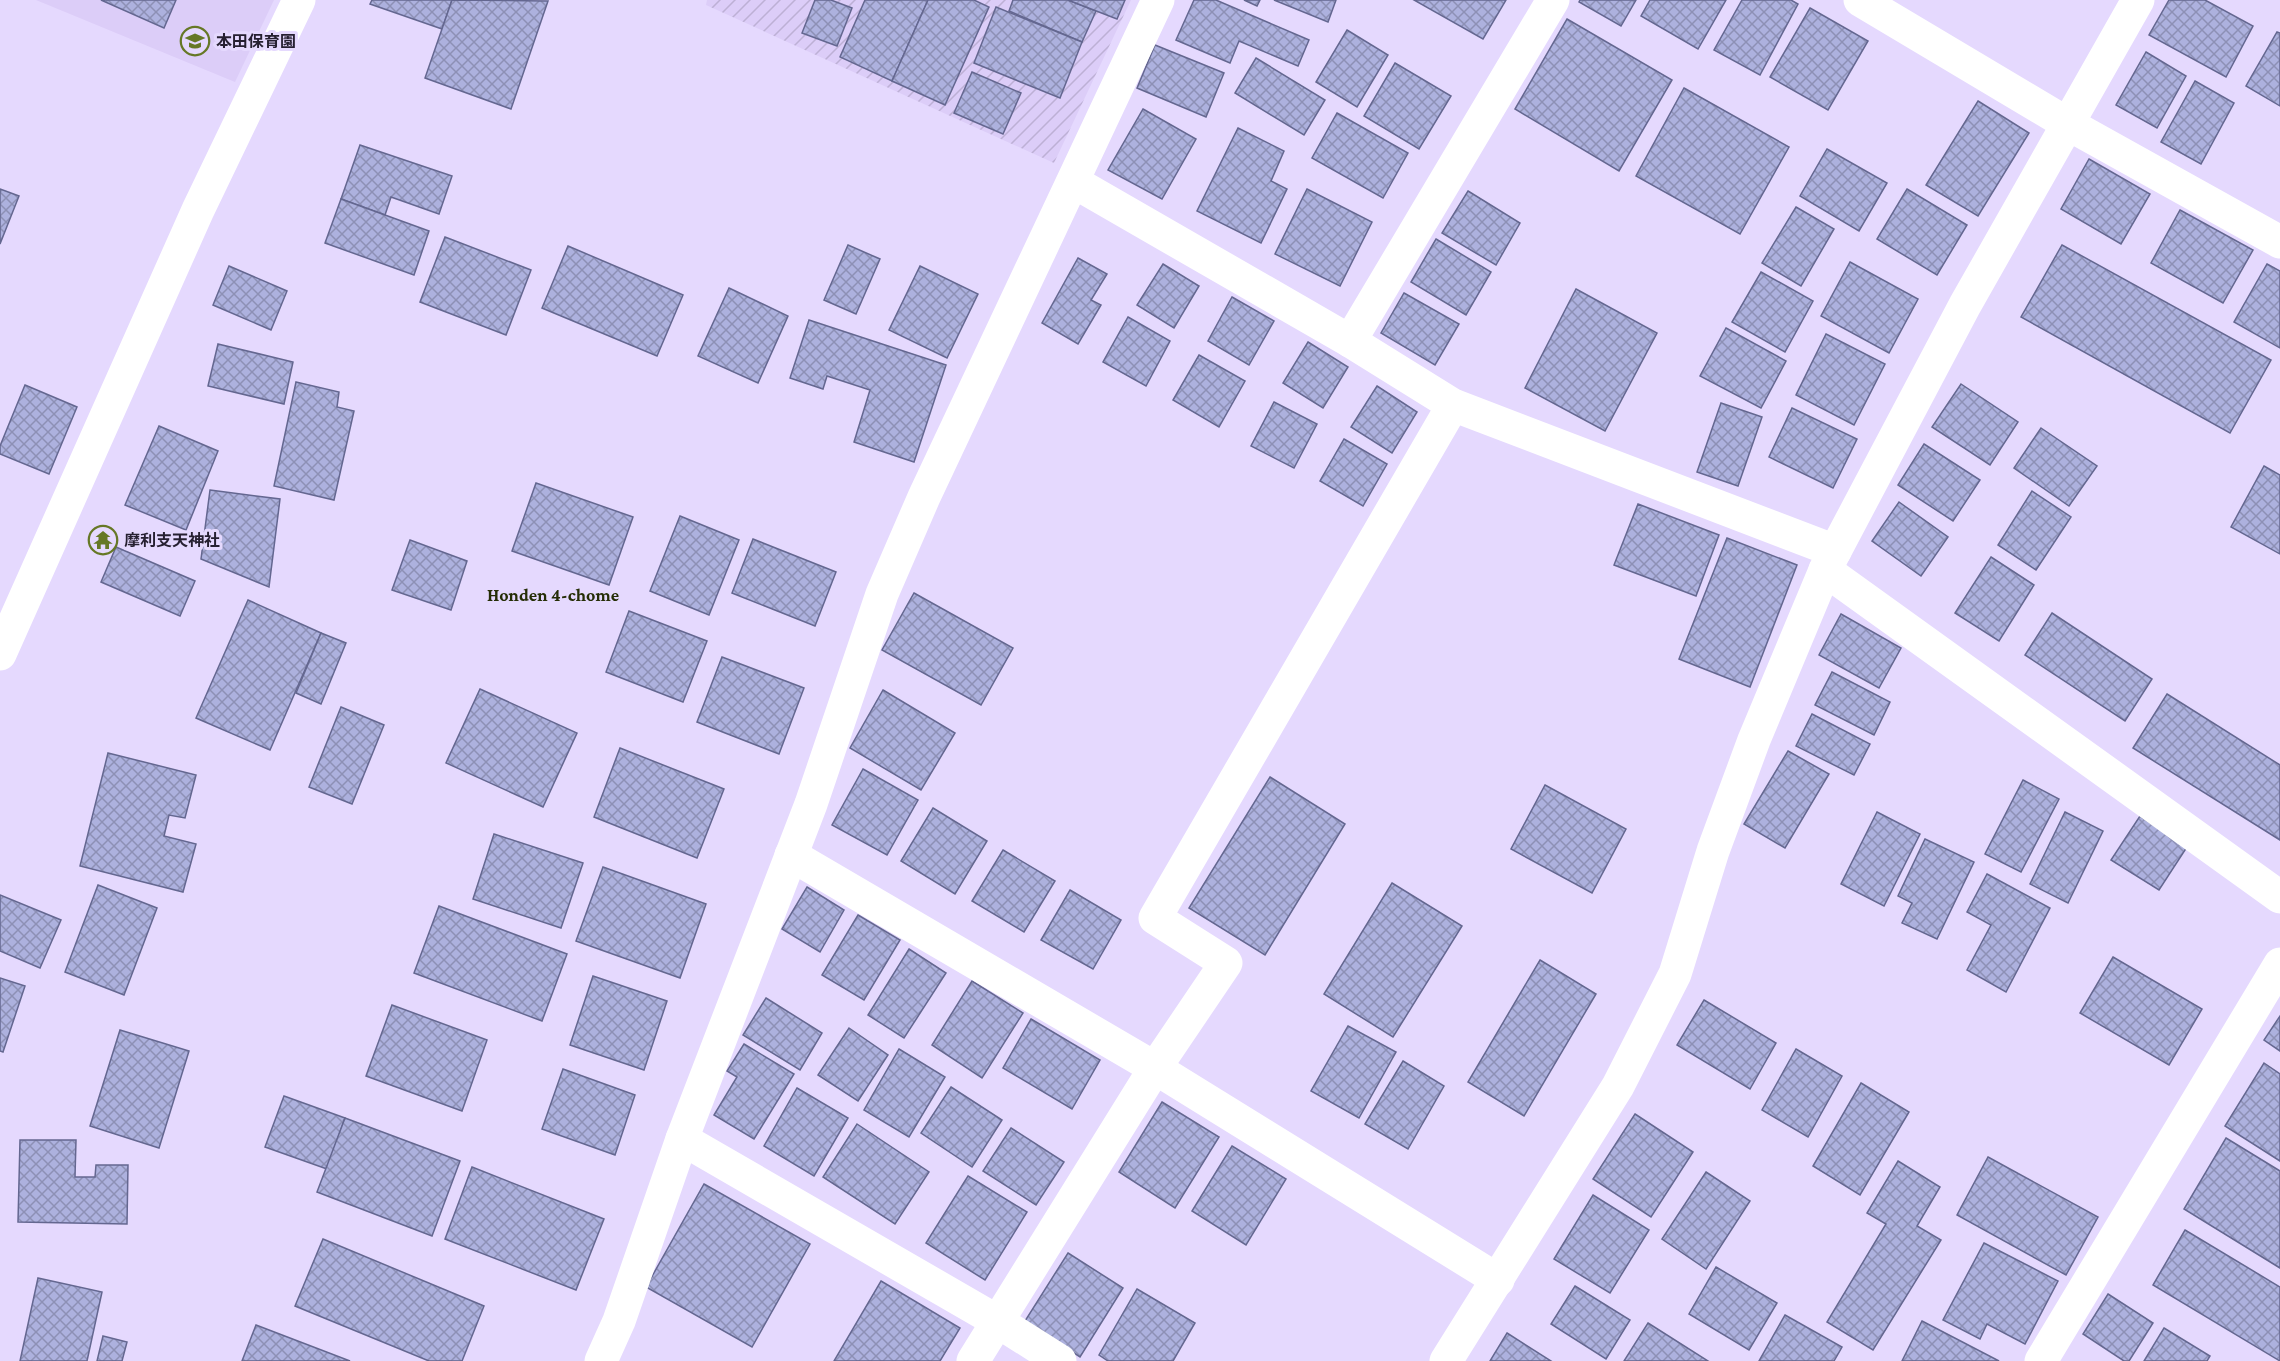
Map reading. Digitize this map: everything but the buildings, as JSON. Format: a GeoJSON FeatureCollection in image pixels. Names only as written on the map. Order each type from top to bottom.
{"type":"FeatureCollection","features":[{"type":"Feature","properties":{"kind":"street"},"geometry":{"type":"LineString","coordinates":[[0,654],[198,210],[299,0]]}},
{"type":"Feature","properties":{"kind":"street"},"geometry":{"type":"LineString","coordinates":[[602,1361],[619,1321],[682,1139],[811,804],[882,594],[924,497],[1158,0]]}},
{"type":"Feature","properties":{"kind":"street"},"geometry":{"type":"LineString","coordinates":[[1350,341],[1552,0]]}},
{"type":"Feature","properties":{"kind":"street"},"geometry":{"type":"LineString","coordinates":[[1860,0],[2068,124],[2280,242]]}},
{"type":"Feature","properties":{"kind":"street"},"geometry":{"type":"LineString","coordinates":[[1446,1361],[1618,1086],[1675,974],[1713,850],[1754,740],[1830,560],[1965,305],[2138,0]]}},
{"type":"Feature","properties":{"kind":"street"},"geometry":{"type":"LineString","coordinates":[[1074,182],[1350,341],[1453,405],[1830,560],[2280,897]]}},
{"type":"Feature","properties":{"kind":"street"},"geometry":{"type":"LineString","coordinates":[[973,1361],[1155,1068],[1226,963],[1155,918],[1453,405]]}},
{"type":"Feature","properties":{"kind":"street"},"geometry":{"type":"LineString","coordinates":[[791,855],[1155,1068],[1498,1280]]}},
{"type":"Feature","properties":{"kind":"street"},"geometry":{"type":"LineString","coordinates":[[2041,1361],[2280,964]]}},
{"type":"Feature","properties":{"kind":"street"},"geometry":{"type":"LineString","coordinates":[[682,1139],[997,1321],[1060,1361]]}},
{"type":"Feature","properties":{"kind":"shaded area","name":"本田保育園"},"geometry":{"type":"Polygon","coordinates":[[[36,0],[274,0],[235,82],[36,0]]]}},
{"type":"Feature","properties":{"kind":"shaded area"},"geometry":{"type":"Polygon","coordinates":[[[707,0],[1131,0],[1054,163],[706,5],[707,0]]]}},
{"type":"Feature","properties":{"kind":"place","name":"本田保育園"},"geometry":{"type":"Point","coordinates":[195,41]}},
{"type":"Feature","properties":{"kind":"place","name":"摩利支天神社"},"geometry":{"type":"Point","coordinates":[103,540]}},
{"type":"Feature","properties":{"kind":"district","name":"Honden 4-chome"},"geometry":{"type":"Point","coordinates":[553,595]}}]}
